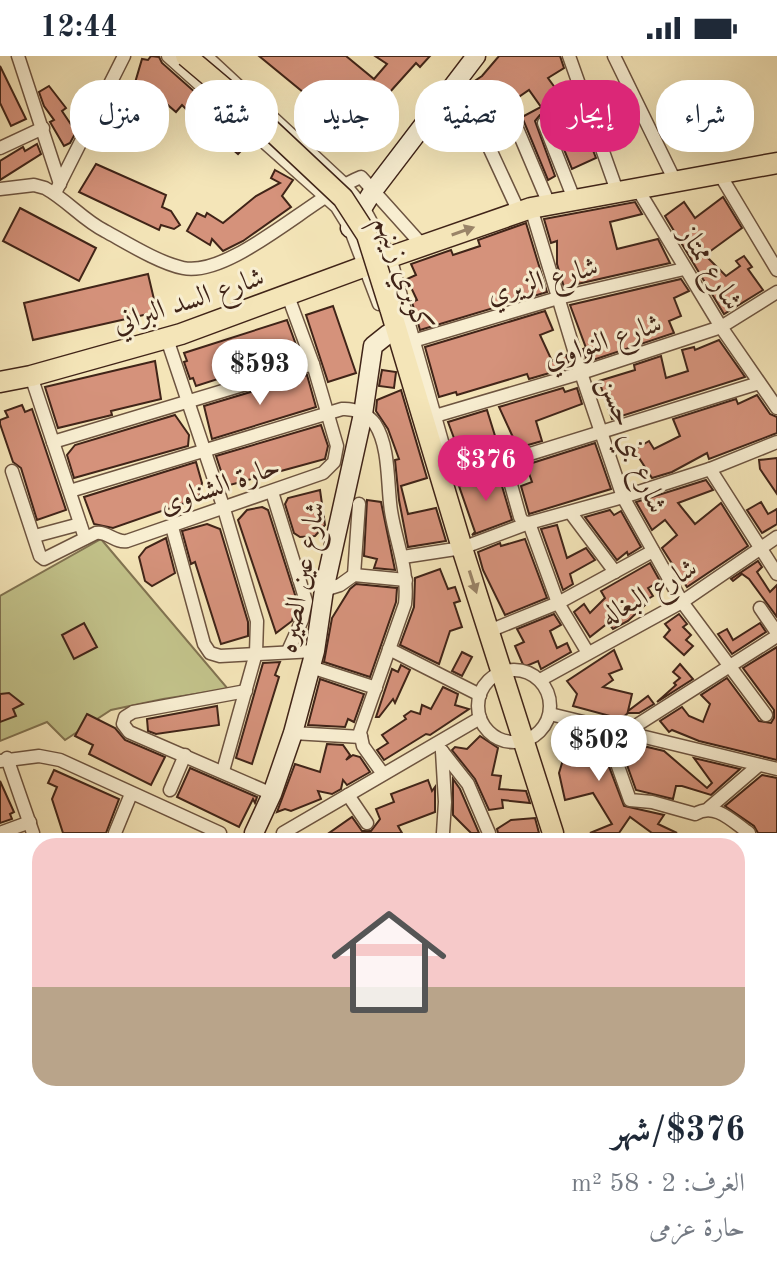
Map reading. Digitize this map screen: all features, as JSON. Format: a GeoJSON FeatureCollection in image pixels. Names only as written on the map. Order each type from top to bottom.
{"type":"FeatureCollection","features":[{"type":"Feature","properties":{"kind":"main road","name":"كوبري زينهم"},"geometry":{"type":"LineString","coordinates":[[186,56],[244,105],[343,198],[367,235],[553,833]]}},
{"type":"Feature","properties":{"kind":"main road","name":"شارع السد البراني"},"geometry":{"type":"LineString","coordinates":[[0,382],[167,339],[533,208],[777,163]]}},
{"type":"Feature","properties":{"kind":"street"},"geometry":{"type":"LineString","coordinates":[[18,56],[43,128],[57,188],[102,230],[169,262],[192,268],[218,263],[240,253],[344,184],[367,184],[423,246]]}},
{"type":"Feature","properties":{"kind":"street"},"geometry":{"type":"LineString","coordinates":[[57,188],[124,56]]}},
{"type":"Feature","properties":{"kind":"street"},"geometry":{"type":"LineString","coordinates":[[168,56],[325,195],[350,228],[366,266],[423,449],[442,478]]}},
{"type":"Feature","properties":{"kind":"street"},"geometry":{"type":"LineString","coordinates":[[206,56],[344,184],[363,207],[390,257],[445,454],[442,478]]}},
{"type":"Feature","properties":{"kind":"street"},"geometry":{"type":"LineString","coordinates":[[350,228],[363,207],[367,184],[476,56]]}},
{"type":"Feature","properties":{"kind":"street","name":"شارع ممتاز"},"geometry":{"type":"LineString","coordinates":[[569,56],[627,190],[777,408]]}},
{"type":"Feature","properties":{"kind":"street"},"geometry":{"type":"LineString","coordinates":[[614,56],[675,181]]}},
{"type":"Feature","properties":{"kind":"street"},"geometry":{"type":"LineString","coordinates":[[457,78],[533,208]]}},
{"type":"Feature","properties":{"kind":"street"},"geometry":{"type":"LineString","coordinates":[[0,148],[43,128]]}},
{"type":"Feature","properties":{"kind":"street"},"geometry":{"type":"LineString","coordinates":[[520,152],[533,208]]}},
{"type":"Feature","properties":{"kind":"street"},"geometry":{"type":"LineString","coordinates":[[555,152],[574,199]]}},
{"type":"Feature","properties":{"kind":"street"},"geometry":{"type":"LineString","coordinates":[[719,173],[777,270]]}},
{"type":"Feature","properties":{"kind":"street"},"geometry":{"type":"LineString","coordinates":[[0,189],[34,185],[57,188]]}},
{"type":"Feature","properties":{"kind":"street","name":"شارع بني حسن"},"geometry":{"type":"LineString","coordinates":[[533,208],[581,373],[623,497],[682,602],[766,715]]}},
{"type":"Feature","properties":{"kind":"street","name":"شارع الزيري"},"geometry":{"type":"LineString","coordinates":[[413,341],[558,298],[684,269]]}},
{"type":"Feature","properties":{"kind":"street","name":"شارع النواوي"},"geometry":{"type":"LineString","coordinates":[[435,416],[721,327],[777,292]]}},
{"type":"Feature","properties":{"kind":"street","name":"حارة الشناوى"},"geometry":{"type":"LineString","coordinates":[[85,538],[100,533],[121,542],[224,509],[330,468],[337,454],[337,446],[313,364],[288,296]]}},
{"type":"Feature","properties":{"kind":"street","name":"شارع عين الصيره"},"geometry":{"type":"LineString","coordinates":[[254,833],[272,794],[293,733],[313,659],[324,590],[363,414],[373,346],[388,334]]}},
{"type":"Feature","properties":{"kind":"street"},"geometry":{"type":"LineString","coordinates":[[167,339],[224,509],[258,631],[256,653],[223,771]]}},
{"type":"Feature","properties":{"kind":"street"},"geometry":{"type":"LineString","coordinates":[[53,442],[313,364]]}},
{"type":"Feature","properties":{"kind":"street"},"geometry":{"type":"LineString","coordinates":[[12,471],[40,556],[44,559],[85,538],[31,376]]}},
{"type":"Feature","properties":{"kind":"street"},"geometry":{"type":"LineString","coordinates":[[442,478],[759,383]]}},
{"type":"Feature","properties":{"kind":"street"},"geometry":{"type":"LineString","coordinates":[[70,491],[346,408],[363,414],[377,427],[382,443],[391,514],[406,580],[405,604],[360,732],[363,746],[383,774]]}},
{"type":"Feature","properties":{"kind":"street"},"geometry":{"type":"LineString","coordinates":[[403,557],[462,548],[529,523],[710,469],[777,442]]}},
{"type":"Feature","properties":{"kind":"street"},"geometry":{"type":"LineString","coordinates":[[504,460],[520,517],[529,523],[558,603],[588,653]]}},
{"type":"Feature","properties":{"kind":"street"},"geometry":{"type":"LineString","coordinates":[[710,469],[777,574]]}},
{"type":"Feature","properties":{"kind":"street"},"geometry":{"type":"LineString","coordinates":[[272,492],[306,601],[302,620],[288,651]]}},
{"type":"Feature","properties":{"kind":"street"},"geometry":{"type":"LineString","coordinates":[[354,575],[359,504]]}},
{"type":"Feature","properties":{"kind":"street"},"geometry":{"type":"LineString","coordinates":[[570,512],[615,572]]}},
{"type":"Feature","properties":{"kind":"street"},"geometry":{"type":"LineString","coordinates":[[35,536],[80,524]]}},
{"type":"Feature","properties":{"kind":"street"},"geometry":{"type":"LineString","coordinates":[[172,527],[206,649],[220,656],[288,651],[376,688]]}},
{"type":"Feature","properties":{"kind":"street","name":"شارع البغاله"},"geometry":{"type":"LineString","coordinates":[[540,680],[682,602],[777,537]]}},
{"type":"Feature","properties":{"kind":"street"},"geometry":{"type":"LineString","coordinates":[[489,631],[558,603],[653,551]]}},
{"type":"Feature","properties":{"kind":"street"},"geometry":{"type":"LineString","coordinates":[[324,590],[340,585],[354,575],[406,580]]}},
{"type":"Feature","properties":{"kind":"street"},"geometry":{"type":"LineString","coordinates":[[626,732],[777,634],[760,608]]}},
{"type":"Feature","properties":{"kind":"street"},"geometry":{"type":"LineString","coordinates":[[389,649],[480,695]]}},
{"type":"Feature","properties":{"kind":"street"},"geometry":{"type":"LineString","coordinates":[[523,671],[540,680],[549,695],[550,714],[541,731],[525,741],[503,741],[485,728],[480,718],[480,695],[493,677],[504,672],[523,671]]}},
{"type":"Feature","properties":{"kind":"street"},"geometry":{"type":"LineString","coordinates":[[246,691],[139,711],[125,717],[123,724],[129,732],[272,794]]}},
{"type":"Feature","properties":{"kind":"street"},"geometry":{"type":"LineString","coordinates":[[550,714],[777,769]]}},
{"type":"Feature","properties":{"kind":"street"},"geometry":{"type":"LineString","coordinates":[[283,833],[383,774],[442,745],[480,718]]}},
{"type":"Feature","properties":{"kind":"street"},"geometry":{"type":"LineString","coordinates":[[604,727],[630,800],[652,802],[695,814],[709,808],[759,765]]}},
{"type":"Feature","properties":{"kind":"street"},"geometry":{"type":"LineString","coordinates":[[293,733],[361,737]]}},
{"type":"Feature","properties":{"kind":"street"},"geometry":{"type":"LineString","coordinates":[[442,745],[446,833]]}},
{"type":"Feature","properties":{"kind":"street"},"geometry":{"type":"LineString","coordinates":[[442,745],[468,784],[489,833]]}},
{"type":"Feature","properties":{"kind":"street"},"geometry":{"type":"LineString","coordinates":[[170,790],[185,755]]}},
{"type":"Feature","properties":{"kind":"street"},"geometry":{"type":"LineString","coordinates":[[0,833],[32,828],[4,760],[39,756],[60,760],[220,833]]}},
{"type":"Feature","properties":{"kind":"street"},"geometry":{"type":"LineString","coordinates":[[115,833],[131,794]]}},
{"type":"Feature","properties":{"kind":"street"},"geometry":{"type":"LineString","coordinates":[[348,795],[367,823]]}},
{"type":"Feature","properties":{"kind":"street"},"geometry":{"type":"LineString","coordinates":[[709,808],[749,833]]}},
{"type":"Feature","properties":{"kind":"green space"},"geometry":{"type":"Polygon","coordinates":[[[101,539],[228,689],[111,710],[65,740],[47,722],[0,741],[0,596],[101,539]]]}},
{"type":"Feature","properties":{"kind":"building"},"geometry":{"type":"Polygon","coordinates":[[[151,56],[159,57],[185,83],[185,108],[182,105],[176,112],[169,106],[169,80],[136,80],[142,59],[148,60],[151,56]]]}},
{"type":"Feature","properties":{"kind":"building"},"geometry":{"type":"Polygon","coordinates":[[[259,56],[346,56],[374,79],[387,64],[375,56],[430,56],[420,67],[416,63],[399,82],[294,80],[294,85],[259,56]]]}},
{"type":"Feature","properties":{"kind":"building"},"geometry":{"type":"Polygon","coordinates":[[[499,56],[560,56],[564,68],[548,78],[549,80],[540,80],[540,106],[529,90],[524,93],[524,80],[476,80],[499,56]]]}},
{"type":"Feature","properties":{"kind":"building"},"geometry":{"type":"Polygon","coordinates":[[[0,66],[26,119],[11,126],[0,103],[0,66]]]}},
{"type":"Feature","properties":{"kind":"building"},"geometry":{"type":"Polygon","coordinates":[[[49,86],[66,108],[62,111],[70,123],[70,143],[64,146],[50,122],[54,120],[39,92],[49,86]]]}},
{"type":"Feature","properties":{"kind":"building"},"geometry":{"type":"Polygon","coordinates":[[[540,108],[540,115],[535,121],[540,135],[540,152],[546,152],[555,176],[548,180],[524,122],[524,116],[540,108]]]}},
{"type":"Feature","properties":{"kind":"building"},"geometry":{"type":"Polygon","coordinates":[[[37,144],[41,154],[0,180],[0,161],[23,147],[25,151],[37,144]]]}},
{"type":"Feature","properties":{"kind":"building"},"geometry":{"type":"Polygon","coordinates":[[[565,152],[594,152],[596,158],[572,169],[565,152]]]}},
{"type":"Feature","properties":{"kind":"building"},"geometry":{"type":"Polygon","coordinates":[[[96,164],[166,195],[162,207],[171,211],[180,225],[174,229],[161,225],[159,230],[79,192],[96,164]]]}},
{"type":"Feature","properties":{"kind":"building"},"geometry":{"type":"Polygon","coordinates":[[[275,170],[293,180],[282,196],[291,207],[243,241],[223,251],[212,239],[210,245],[187,231],[197,213],[205,217],[207,213],[223,223],[256,196],[280,183],[271,178],[275,170]]]}},
{"type":"Feature","properties":{"kind":"building"},"geometry":{"type":"Polygon","coordinates":[[[723,197],[742,228],[705,255],[726,276],[740,266],[736,261],[744,256],[752,267],[748,269],[763,290],[724,314],[665,216],[684,202],[695,218],[723,197]]]}},
{"type":"Feature","properties":{"kind":"building"},"geometry":{"type":"Polygon","coordinates":[[[635,202],[642,214],[610,222],[617,249],[658,239],[670,263],[564,287],[557,264],[557,241],[551,243],[544,219],[635,202]]]}},
{"type":"Feature","properties":{"kind":"building"},"geometry":{"type":"Polygon","coordinates":[[[20,208],[96,248],[79,281],[3,241],[20,208]]]}},
{"type":"Feature","properties":{"kind":"building"},"geometry":{"type":"Polygon","coordinates":[[[526,223],[547,292],[420,330],[412,302],[417,300],[407,279],[416,275],[411,264],[451,250],[453,255],[480,246],[478,240],[526,223]]]}},
{"type":"Feature","properties":{"kind":"building"},"geometry":{"type":"Polygon","coordinates":[[[148,274],[157,312],[33,340],[24,303],[148,274]]]}},
{"type":"Feature","properties":{"kind":"building"},"geometry":{"type":"Polygon","coordinates":[[[681,279],[689,291],[674,298],[681,316],[669,321],[674,333],[587,362],[583,349],[586,348],[570,305],[681,279]]]}},
{"type":"Feature","properties":{"kind":"building"},"geometry":{"type":"Polygon","coordinates":[[[333,306],[356,373],[328,382],[306,315],[333,306]]]}},
{"type":"Feature","properties":{"kind":"building"},"geometry":{"type":"Polygon","coordinates":[[[545,311],[553,330],[540,335],[552,361],[566,355],[570,367],[529,379],[527,374],[457,395],[456,392],[439,397],[425,347],[545,311]]]}},
{"type":"Feature","properties":{"kind":"building"},"geometry":{"type":"Polygon","coordinates":[[[287,320],[299,353],[196,386],[193,378],[190,379],[184,353],[287,320]]]}},
{"type":"Feature","properties":{"kind":"building"},"geometry":{"type":"Polygon","coordinates":[[[719,340],[745,377],[612,419],[599,381],[635,370],[634,365],[661,356],[666,378],[688,371],[682,350],[694,347],[695,350],[719,340]]]}},
{"type":"Feature","properties":{"kind":"building"},"geometry":{"type":"Polygon","coordinates":[[[155,361],[161,399],[58,428],[45,387],[155,361]]]}},
{"type":"Feature","properties":{"kind":"building"},"geometry":{"type":"Polygon","coordinates":[[[382,370],[396,372],[394,388],[379,386],[382,370]]]}},
{"type":"Feature","properties":{"kind":"building"},"geometry":{"type":"Polygon","coordinates":[[[307,375],[316,407],[212,439],[204,406],[307,375]]]}},
{"type":"Feature","properties":{"kind":"building"},"geometry":{"type":"Polygon","coordinates":[[[563,388],[565,392],[577,388],[582,404],[536,421],[542,441],[517,446],[499,407],[563,388]]]}},
{"type":"Feature","properties":{"kind":"building"},"geometry":{"type":"Polygon","coordinates":[[[401,390],[427,478],[401,486],[408,514],[436,508],[446,541],[408,547],[399,500],[395,460],[399,459],[388,429],[376,411],[377,400],[401,390]]]}},
{"type":"Feature","properties":{"kind":"building"},"geometry":{"type":"Polygon","coordinates":[[[757,395],[770,414],[777,417],[777,433],[709,459],[707,453],[672,472],[652,478],[634,450],[649,441],[654,449],[680,436],[673,419],[736,399],[738,404],[757,395]]]}},
{"type":"Feature","properties":{"kind":"building"},"geometry":{"type":"Polygon","coordinates":[[[22,405],[25,412],[32,409],[66,510],[37,520],[21,468],[13,462],[0,424],[0,420],[8,417],[5,411],[22,405]]]}},
{"type":"Feature","properties":{"kind":"building"},"geometry":{"type":"Polygon","coordinates":[[[487,410],[500,452],[464,465],[448,422],[487,410]]]}},
{"type":"Feature","properties":{"kind":"building"},"geometry":{"type":"Polygon","coordinates":[[[175,415],[189,435],[188,446],[74,478],[67,455],[75,445],[175,415]]]}},
{"type":"Feature","properties":{"kind":"building"},"geometry":{"type":"Polygon","coordinates":[[[321,425],[328,446],[325,459],[226,486],[216,456],[321,425]]]}},
{"type":"Feature","properties":{"kind":"building"},"geometry":{"type":"Polygon","coordinates":[[[595,443],[611,489],[529,514],[521,486],[532,482],[526,465],[595,443]]]}},
{"type":"Feature","properties":{"kind":"building"},"geometry":{"type":"Polygon","coordinates":[[[777,458],[777,494],[760,469],[759,460],[777,458]]]}},
{"type":"Feature","properties":{"kind":"building"},"geometry":{"type":"Polygon","coordinates":[[[196,462],[202,483],[199,498],[113,528],[94,524],[84,497],[196,462]]]}},
{"type":"Feature","properties":{"kind":"building"},"geometry":{"type":"Polygon","coordinates":[[[488,476],[489,480],[499,476],[512,520],[472,535],[475,532],[459,486],[488,476]]]}},
{"type":"Feature","properties":{"kind":"building"},"geometry":{"type":"Polygon","coordinates":[[[706,480],[713,490],[678,503],[695,524],[721,503],[748,546],[687,587],[662,548],[677,535],[665,520],[652,530],[636,502],[706,480]]]}},
{"type":"Feature","properties":{"kind":"building"},"geometry":{"type":"Polygon","coordinates":[[[320,490],[325,525],[315,536],[300,537],[294,533],[285,504],[288,498],[320,490]]]}},
{"type":"Feature","properties":{"kind":"building"},"geometry":{"type":"Polygon","coordinates":[[[367,500],[381,502],[395,570],[374,568],[377,559],[364,556],[367,500]]]}},
{"type":"Feature","properties":{"kind":"building"},"geometry":{"type":"Polygon","coordinates":[[[761,502],[768,514],[777,509],[777,524],[762,533],[747,510],[761,502]]]}},
{"type":"Feature","properties":{"kind":"building"},"geometry":{"type":"Polygon","coordinates":[[[262,507],[268,510],[297,601],[292,621],[276,633],[238,520],[247,510],[262,507]]]}},
{"type":"Feature","properties":{"kind":"building"},"geometry":{"type":"Polygon","coordinates":[[[610,510],[614,515],[621,511],[641,547],[617,560],[585,517],[610,510]]]}},
{"type":"Feature","properties":{"kind":"building"},"geometry":{"type":"Polygon","coordinates":[[[207,524],[220,529],[248,622],[248,636],[221,644],[182,531],[207,524]]]}},
{"type":"Feature","properties":{"kind":"building"},"geometry":{"type":"Polygon","coordinates":[[[557,525],[567,558],[586,548],[595,560],[570,574],[573,584],[563,590],[541,529],[557,525]]]}},
{"type":"Feature","properties":{"kind":"building"},"geometry":{"type":"Polygon","coordinates":[[[166,538],[175,573],[152,586],[145,581],[139,557],[146,548],[166,538]]]}},
{"type":"Feature","properties":{"kind":"building"},"geometry":{"type":"Polygon","coordinates":[[[525,539],[547,598],[505,615],[483,570],[478,552],[500,543],[501,546],[525,539]]]}},
{"type":"Feature","properties":{"kind":"building"},"geometry":{"type":"Polygon","coordinates":[[[758,561],[762,567],[757,572],[770,592],[777,585],[777,617],[749,579],[742,574],[733,581],[731,579],[758,561]]]}},
{"type":"Feature","properties":{"kind":"building"},"geometry":{"type":"Polygon","coordinates":[[[650,563],[660,581],[648,588],[653,596],[643,602],[645,605],[628,621],[613,629],[608,623],[590,637],[574,612],[584,604],[590,613],[605,598],[601,591],[650,563]]]}},
{"type":"Feature","properties":{"kind":"building"},"geometry":{"type":"Polygon","coordinates":[[[440,569],[448,589],[455,587],[460,601],[454,603],[462,627],[450,631],[439,664],[400,645],[414,607],[415,578],[440,569]]]}},
{"type":"Feature","properties":{"kind":"building"},"geometry":{"type":"Polygon","coordinates":[[[356,584],[397,588],[396,602],[370,677],[324,662],[332,618],[356,584]]]}},
{"type":"Feature","properties":{"kind":"building"},"geometry":{"type":"Polygon","coordinates":[[[554,614],[561,625],[550,631],[557,648],[567,643],[571,652],[541,669],[538,661],[524,667],[515,646],[524,642],[517,629],[554,614]]]}},
{"type":"Feature","properties":{"kind":"building"},"geometry":{"type":"Polygon","coordinates":[[[679,614],[687,624],[683,627],[691,635],[686,640],[693,646],[684,655],[664,637],[670,630],[665,624],[679,614]]]}},
{"type":"Feature","properties":{"kind":"building"},"geometry":{"type":"Polygon","coordinates":[[[84,623],[97,647],[74,659],[62,635],[84,623]]]}},
{"type":"Feature","properties":{"kind":"building"},"geometry":{"type":"Polygon","coordinates":[[[760,623],[766,632],[732,654],[718,634],[727,629],[733,640],[760,623]]]}},
{"type":"Feature","properties":{"kind":"building"},"geometry":{"type":"Polygon","coordinates":[[[777,647],[777,760],[699,741],[672,730],[669,732],[660,721],[682,707],[689,716],[703,722],[710,704],[701,695],[727,678],[759,721],[771,723],[774,710],[743,668],[777,647]]]}},
{"type":"Feature","properties":{"kind":"building"},"geometry":{"type":"Polygon","coordinates":[[[614,650],[622,669],[609,674],[613,680],[603,687],[632,694],[628,711],[648,696],[654,704],[639,713],[628,713],[621,719],[573,706],[577,694],[567,681],[614,650]]]}},
{"type":"Feature","properties":{"kind":"building"},"geometry":{"type":"Polygon","coordinates":[[[462,652],[472,657],[462,676],[452,671],[462,652]]]}},
{"type":"Feature","properties":{"kind":"building"},"geometry":{"type":"Polygon","coordinates":[[[280,662],[275,675],[279,677],[252,764],[236,758],[263,663],[280,662]]]}},
{"type":"Feature","properties":{"kind":"building"},"geometry":{"type":"Polygon","coordinates":[[[680,664],[693,679],[657,702],[676,685],[674,683],[680,678],[673,672],[680,664]]]}},
{"type":"Feature","properties":{"kind":"building"},"geometry":{"type":"Polygon","coordinates":[[[401,665],[410,670],[395,703],[393,699],[376,717],[392,669],[398,672],[401,665]]]}},
{"type":"Feature","properties":{"kind":"building"},"geometry":{"type":"Polygon","coordinates":[[[320,679],[364,694],[354,722],[348,719],[345,727],[308,725],[320,679]]]}},
{"type":"Feature","properties":{"kind":"building"},"geometry":{"type":"Polygon","coordinates":[[[443,687],[458,694],[455,705],[469,709],[384,760],[377,750],[388,743],[382,735],[406,719],[404,716],[411,711],[420,714],[422,705],[431,709],[443,687]]]}},
{"type":"Feature","properties":{"kind":"building"},"geometry":{"type":"Polygon","coordinates":[[[9,693],[23,704],[13,709],[16,716],[0,722],[0,694],[9,693]]]}},
{"type":"Feature","properties":{"kind":"building"},"geometry":{"type":"Polygon","coordinates":[[[217,706],[219,725],[156,734],[148,731],[147,719],[217,706]]]}},
{"type":"Feature","properties":{"kind":"building"},"geometry":{"type":"Polygon","coordinates":[[[87,714],[115,728],[125,740],[165,757],[151,785],[89,754],[93,745],[75,736],[87,714]]]}},
{"type":"Feature","properties":{"kind":"building"},"geometry":{"type":"Polygon","coordinates":[[[565,727],[597,735],[624,806],[664,815],[658,824],[677,833],[652,833],[630,817],[619,833],[590,833],[612,824],[593,793],[565,800],[559,773],[566,750],[562,731],[565,727]]]}},
{"type":"Feature","properties":{"kind":"building"},"geometry":{"type":"Polygon","coordinates":[[[480,736],[498,748],[492,775],[501,776],[499,789],[526,791],[530,803],[502,800],[503,808],[489,810],[475,779],[452,750],[455,747],[467,749],[480,736]]]}},
{"type":"Feature","properties":{"kind":"building"},"geometry":{"type":"Polygon","coordinates":[[[618,740],[664,751],[707,788],[712,783],[694,758],[740,769],[711,795],[676,786],[673,799],[636,790],[618,740]]]}},
{"type":"Feature","properties":{"kind":"building"},"geometry":{"type":"Polygon","coordinates":[[[327,744],[343,745],[350,755],[346,760],[353,755],[360,757],[370,772],[347,785],[343,780],[341,789],[332,794],[318,791],[321,799],[291,811],[285,809],[277,812],[295,764],[320,772],[327,744]]]}},
{"type":"Feature","properties":{"kind":"building"},"geometry":{"type":"Polygon","coordinates":[[[190,768],[257,797],[255,803],[253,799],[239,827],[177,797],[190,768]]]}},
{"type":"Feature","properties":{"kind":"building"},"geometry":{"type":"Polygon","coordinates":[[[54,770],[119,799],[106,833],[63,833],[52,799],[57,787],[48,783],[54,770]]]}},
{"type":"Feature","properties":{"kind":"building"},"geometry":{"type":"Polygon","coordinates":[[[762,775],[777,778],[777,833],[758,833],[754,826],[725,806],[762,775]]]}},
{"type":"Feature","properties":{"kind":"building"},"geometry":{"type":"Polygon","coordinates":[[[453,779],[479,833],[471,833],[453,815],[453,779]]]}},
{"type":"Feature","properties":{"kind":"building"},"geometry":{"type":"Polygon","coordinates":[[[428,780],[432,791],[435,787],[435,812],[398,826],[402,833],[329,833],[352,817],[362,831],[371,831],[380,819],[376,809],[394,802],[391,794],[428,780]]]}},
{"type":"Feature","properties":{"kind":"building"},"geometry":{"type":"Polygon","coordinates":[[[0,781],[14,812],[10,814],[12,819],[0,823],[0,781]]]}},
{"type":"Feature","properties":{"kind":"building"},"geometry":{"type":"Polygon","coordinates":[[[535,818],[539,833],[498,833],[497,829],[511,820],[535,818]]]}}]}
